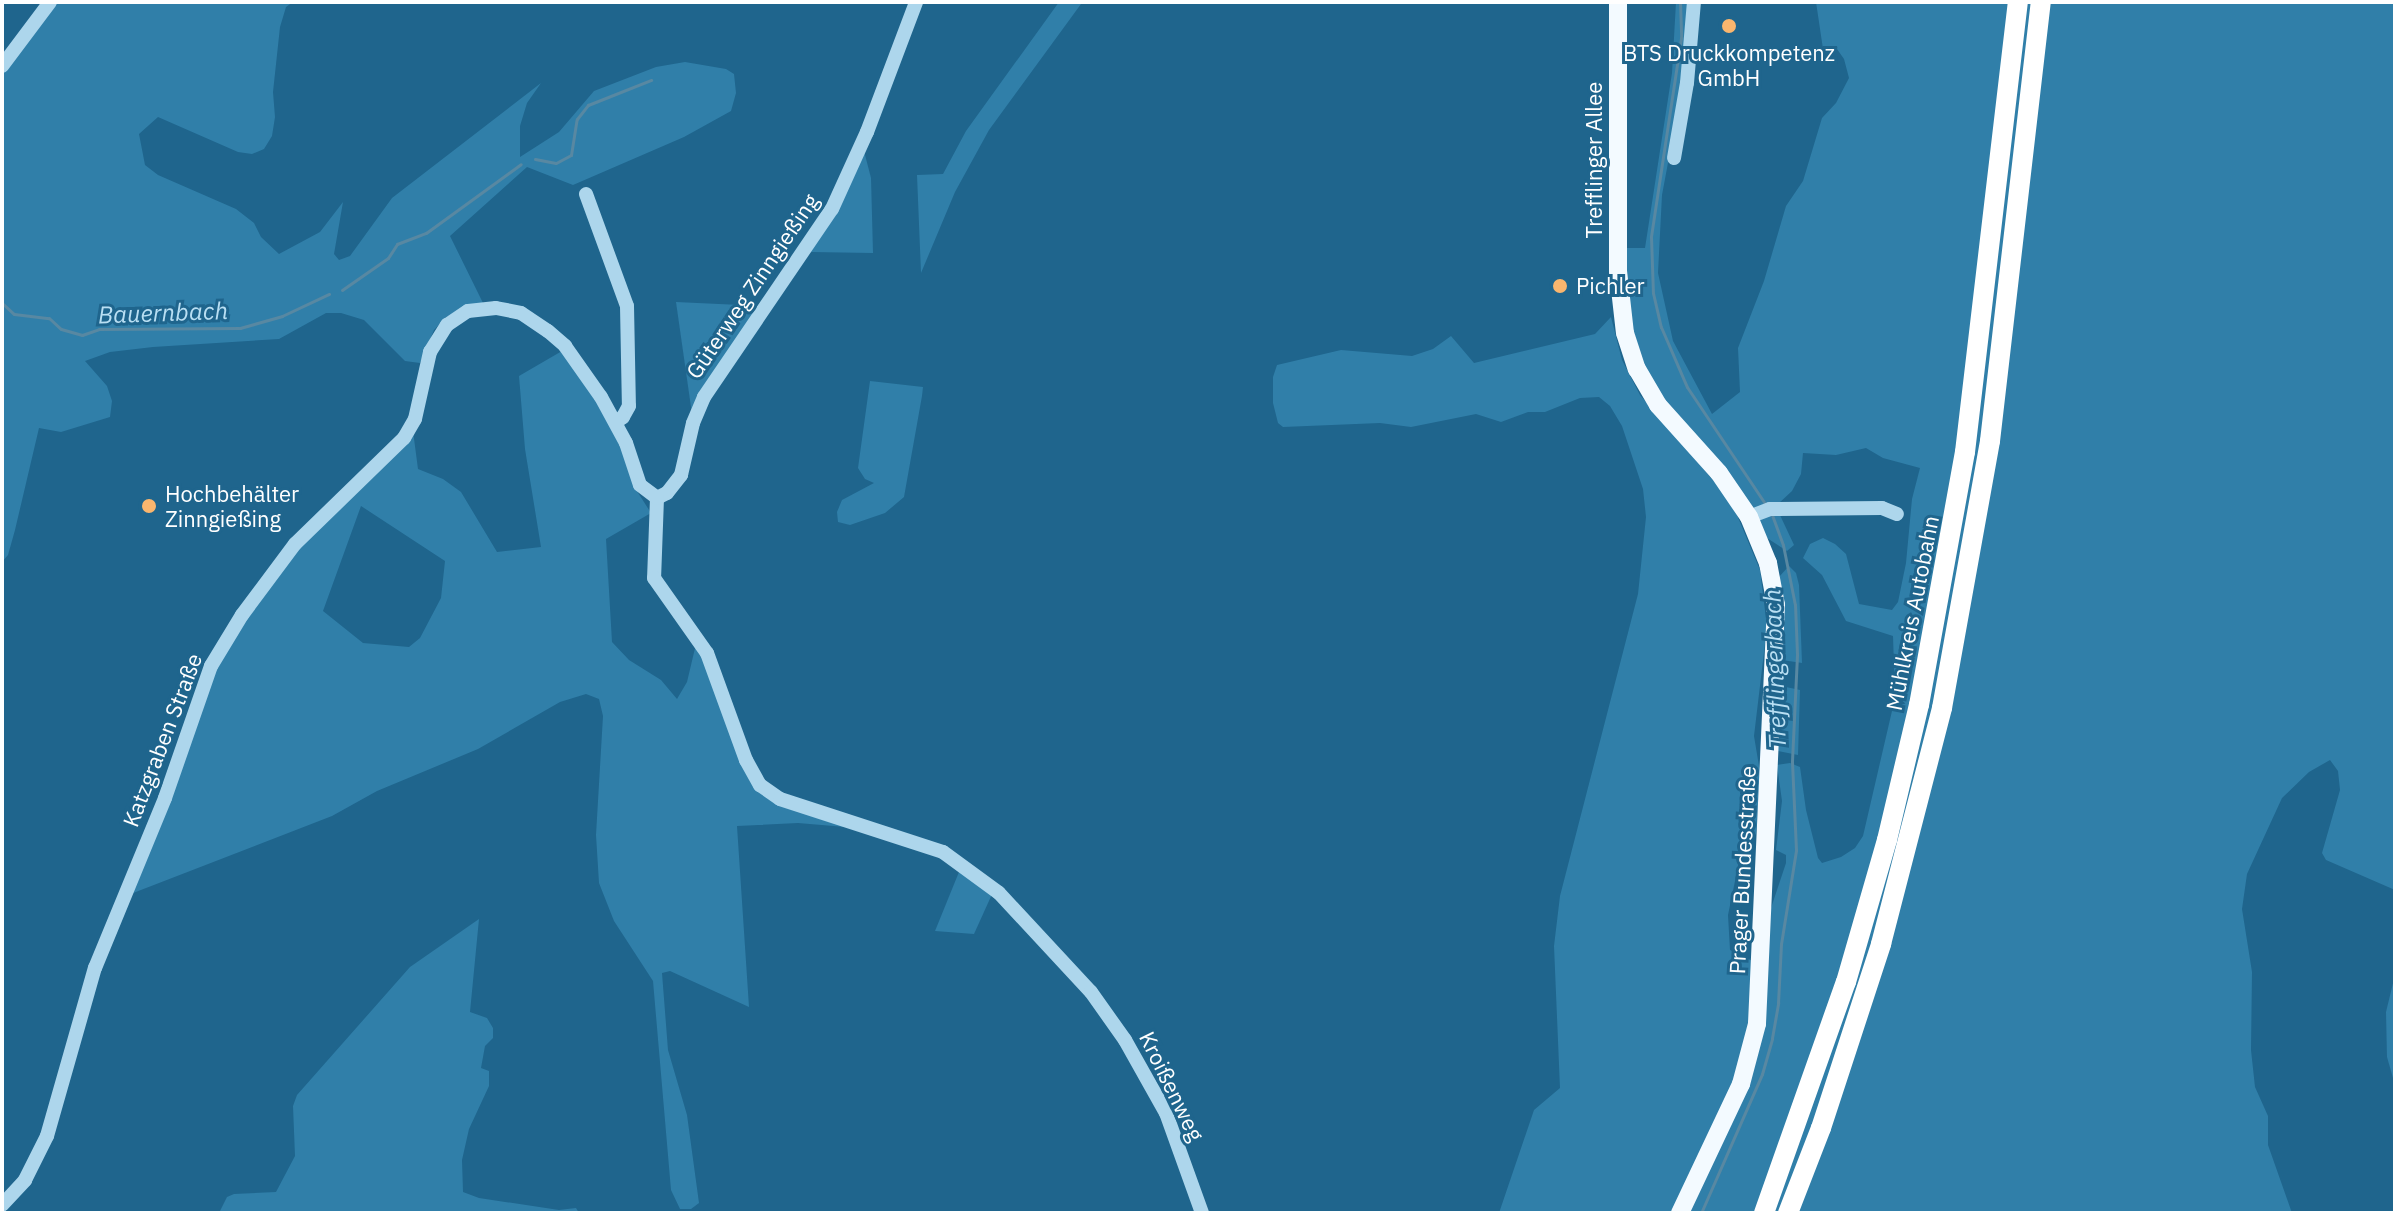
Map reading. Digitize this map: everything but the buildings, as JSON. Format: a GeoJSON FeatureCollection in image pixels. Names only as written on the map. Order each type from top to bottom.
{"type":"FeatureCollection","features":[{"type":"Feature","properties":{"kind":"highway","name":"Mühlkreis Autobahn"},"geometry":{"type":"LineString","coordinates":[[1764,1213],[1846,982],[1887,840],[1922,691],[1969,422],[2018,2]]}},
{"type":"Feature","properties":{"kind":"highway"},"geometry":{"type":"LineString","coordinates":[[1788,1213],[1821,1128],[1881,944],[1945,694],[1990,441],[2041,2]]}},
{"type":"Feature","properties":{"kind":"main road","name":"Trefflinger Allee"},"geometry":{"type":"LineString","coordinates":[[1618,2],[1618,271],[1621,318]]}},
{"type":"Feature","properties":{"kind":"main road","name":"Prager Bundesstraße"},"geometry":{"type":"LineString","coordinates":[[1621,318],[1630,351],[1646,388],[1671,422],[1759,513],[1777,627],[1759,1003],[1748,1065],[1680,1213]]}},
{"type":"Feature","properties":{"kind":"street"},"geometry":{"type":"LineString","coordinates":[[2,66],[50,2]]}},
{"type":"Feature","properties":{"kind":"street","name":"Güterweg Zinngießing"},"geometry":{"type":"LineString","coordinates":[[657,498],[667,493],[681,475],[693,423],[704,397],[832,209],[867,132],[916,2]]}},
{"type":"Feature","properties":{"kind":"street"},"geometry":{"type":"LineString","coordinates":[[1674,158],[1687,83],[1694,2]]}},
{"type":"Feature","properties":{"kind":"street"},"geometry":{"type":"LineString","coordinates":[[586,194],[627,306],[629,406],[616,422]]}},
{"type":"Feature","properties":{"kind":"street","name":"Katzgraben Straße"},"geometry":{"type":"LineString","coordinates":[[2,1205],[25,1180],[47,1136],[87,990],[165,798],[211,666],[242,615],[295,544],[404,438],[415,419],[424,369],[437,338],[447,325],[468,311],[496,308],[521,313],[565,346],[616,422],[640,485],[657,498]]}},
{"type":"Feature","properties":{"kind":"street","name":"Kroißenweg"},"geometry":{"type":"LineString","coordinates":[[657,498],[654,578],[707,653],[746,760],[760,785],[780,799],[924,844],[963,863],[999,893],[1091,992],[1116,1025],[1166,1113],[1202,1213]]}},
{"type":"Feature","properties":{"kind":"street"},"geometry":{"type":"LineString","coordinates":[[1759,513],[1882,508],[1897,514]]}},
{"type":"Feature","properties":{"kind":"shaded area"},"geometry":{"type":"Polygon","coordinates":[[[56,2],[293,2],[286,7],[280,27],[273,92],[275,117],[272,136],[264,149],[252,154],[238,152],[158,117],[139,134],[145,165],[158,175],[236,209],[254,223],[261,237],[279,254],[320,232],[343,202],[334,254],[339,260],[350,256],[392,198],[541,83],[527,103],[520,126],[520,157],[559,132],[594,91],[656,67],[685,62],[726,69],[734,74],[736,93],[731,111],[684,137],[573,185],[527,167],[450,236],[483,303],[446,317],[434,330],[420,363],[405,361],[364,320],[341,313],[326,313],[279,339],[153,347],[110,352],[85,361],[107,386],[112,401],[110,417],[61,432],[39,428],[15,530],[8,555],[2,562],[2,74],[56,2]]]}},
{"type":"Feature","properties":{"kind":"shaded area"},"geometry":{"type":"Polygon","coordinates":[[[1059,2],[1081,4],[989,130],[955,192],[921,273],[917,175],[943,174],[966,131],[1059,2]]]}},
{"type":"Feature","properties":{"kind":"shaded area"},"geometry":{"type":"Polygon","coordinates":[[[1676,2],[1690,2],[1682,88],[1662,195],[1658,273],[1673,341],[1712,414],[1740,392],[1738,348],[1764,281],[1786,206],[1803,181],[1822,118],[1836,103],[1849,78],[1844,59],[1837,49],[1823,49],[1816,2],[2395,2],[2395,890],[2326,860],[2322,853],[2340,790],[2338,771],[2330,760],[2309,772],[2282,798],[2247,874],[2242,909],[2252,972],[2251,1050],[2255,1087],[2268,1116],[2268,1145],[2292,1213],[1499,1213],[1534,1110],[1560,1088],[1554,946],[1560,896],[1638,594],[1646,517],[1643,489],[1622,426],[1610,406],[1599,397],[1580,398],[1545,412],[1528,412],[1501,422],[1476,414],[1411,427],[1380,423],[1283,427],[1278,423],[1273,403],[1273,377],[1277,365],[1341,350],[1412,356],[1433,349],[1451,336],[1474,363],[1595,334],[1611,317],[1622,360],[1640,395],[1719,487],[1737,515],[1760,570],[1767,627],[1754,736],[1760,772],[1756,834],[1741,852],[1728,915],[1730,950],[1765,967],[1768,917],[1786,863],[1786,855],[1776,850],[1782,801],[1777,765],[1790,763],[1800,767],[1806,810],[1818,858],[1822,863],[1841,857],[1855,848],[1863,836],[1895,698],[1893,636],[1846,621],[1822,575],[1803,558],[1810,544],[1823,538],[1835,544],[1846,554],[1859,604],[1892,610],[1898,602],[1906,563],[1912,499],[1920,468],[1883,458],[1866,448],[1836,455],[1803,453],[1801,474],[1792,491],[1777,505],[1751,509],[1670,411],[1647,375],[1628,313],[1624,248],[1645,248],[1672,73],[1676,2]]]}},
{"type":"Feature","properties":{"kind":"shaded area"},"geometry":{"type":"Polygon","coordinates":[[[864,151],[871,178],[873,253],[811,252],[864,151]]]}},
{"type":"Feature","properties":{"kind":"shaded area"},"geometry":{"type":"Polygon","coordinates":[[[676,302],[762,306],[692,414],[676,302]]]}},
{"type":"Feature","properties":{"kind":"shaded area"},"geometry":{"type":"Polygon","coordinates":[[[562,351],[615,430],[635,488],[651,513],[606,539],[612,642],[629,660],[661,680],[677,699],[687,682],[696,644],[759,789],[857,828],[798,823],[737,826],[749,1007],[670,971],[662,973],[668,1050],[687,1115],[699,1203],[691,1209],[680,1209],[671,1190],[653,981],[614,921],[599,883],[596,835],[603,716],[599,699],[586,694],[560,702],[478,749],[377,791],[332,816],[128,895],[223,651],[299,546],[413,431],[418,469],[443,479],[461,492],[497,552],[541,547],[525,449],[519,376],[562,351]],[[361,506],[323,611],[363,643],[409,647],[420,638],[441,598],[445,561],[361,506]]]}},
{"type":"Feature","properties":{"kind":"shaded area"},"geometry":{"type":"Polygon","coordinates":[[[870,381],[923,387],[922,396],[904,497],[885,513],[850,525],[838,522],[837,512],[842,500],[874,483],[865,479],[858,468],[870,381]]]}},
{"type":"Feature","properties":{"kind":"shaded area"},"geometry":{"type":"Polygon","coordinates":[[[1779,513],[1794,545],[1787,551],[1767,538],[1757,519],[1779,513]]]}},
{"type":"Feature","properties":{"kind":"shaded area"},"geometry":{"type":"Polygon","coordinates":[[[1789,566],[1796,573],[1799,585],[1802,663],[1782,660],[1777,579],[1789,566]]]}},
{"type":"Feature","properties":{"kind":"shaded area"},"geometry":{"type":"Polygon","coordinates":[[[1786,687],[1800,690],[1798,755],[1778,751],[1781,690],[1786,687]]]}},
{"type":"Feature","properties":{"kind":"shaded area"},"geometry":{"type":"Polygon","coordinates":[[[961,867],[993,892],[974,934],[935,931],[961,867]]]}},
{"type":"Feature","properties":{"kind":"shaded area"},"geometry":{"type":"Polygon","coordinates":[[[479,919],[470,1012],[487,1018],[493,1028],[493,1038],[485,1046],[481,1068],[489,1071],[489,1086],[469,1129],[462,1160],[463,1192],[479,1198],[559,1210],[576,1208],[579,1213],[219,1213],[227,1197],[234,1194],[276,1192],[295,1156],[293,1106],[297,1095],[410,967],[479,919]]]}},
{"type":"Feature","properties":{"kind":"shaded area"},"geometry":{"type":"Polygon","coordinates":[[[2395,975],[2395,1085],[2387,1057],[2386,1012],[2395,975]]]}},
{"type":"Feature","properties":{"kind":"waterway","name":"Trefflingerbach"},"geometry":{"type":"LineString","coordinates":[[1680,2],[1681,38],[1651,237],[1653,293],[1661,327],[1687,387],[1766,505]]}},
{"type":"Feature","properties":{"kind":"waterway","name":"Bauernbach"},"geometry":{"type":"LineString","coordinates":[[535,159],[556,163],[571,155],[577,119],[588,105],[651,80]]}},
{"type":"Feature","properties":{"kind":"waterway","name":"Bauernbach"},"geometry":{"type":"LineString","coordinates":[[342,290],[388,258],[397,244],[426,233],[521,164]]}},
{"type":"Feature","properties":{"kind":"waterway","name":"Bauernbach"},"geometry":{"type":"LineString","coordinates":[[2,303],[14,314],[49,318],[61,329],[82,335],[99,329],[240,328],[282,316],[329,294]]}},
{"type":"Feature","properties":{"kind":"waterway","name":"Trefflingerbach"},"geometry":{"type":"LineString","coordinates":[[1701,1213],[1762,1074],[1772,1038],[1778,1003],[1781,944],[1796,850],[1792,761],[1797,654],[1795,605],[1783,545],[1772,515]]}},
{"type":"Feature","properties":{"kind":"place","name":"BTS Druckkompetenz GmbH"},"geometry":{"type":"Point","coordinates":[1729,26]}},
{"type":"Feature","properties":{"kind":"place","name":"Pichler"},"geometry":{"type":"Point","coordinates":[1560,286]}},
{"type":"Feature","properties":{"kind":"place","name":"Hochbehälter Zinngießing"},"geometry":{"type":"Point","coordinates":[149,506]}}]}
